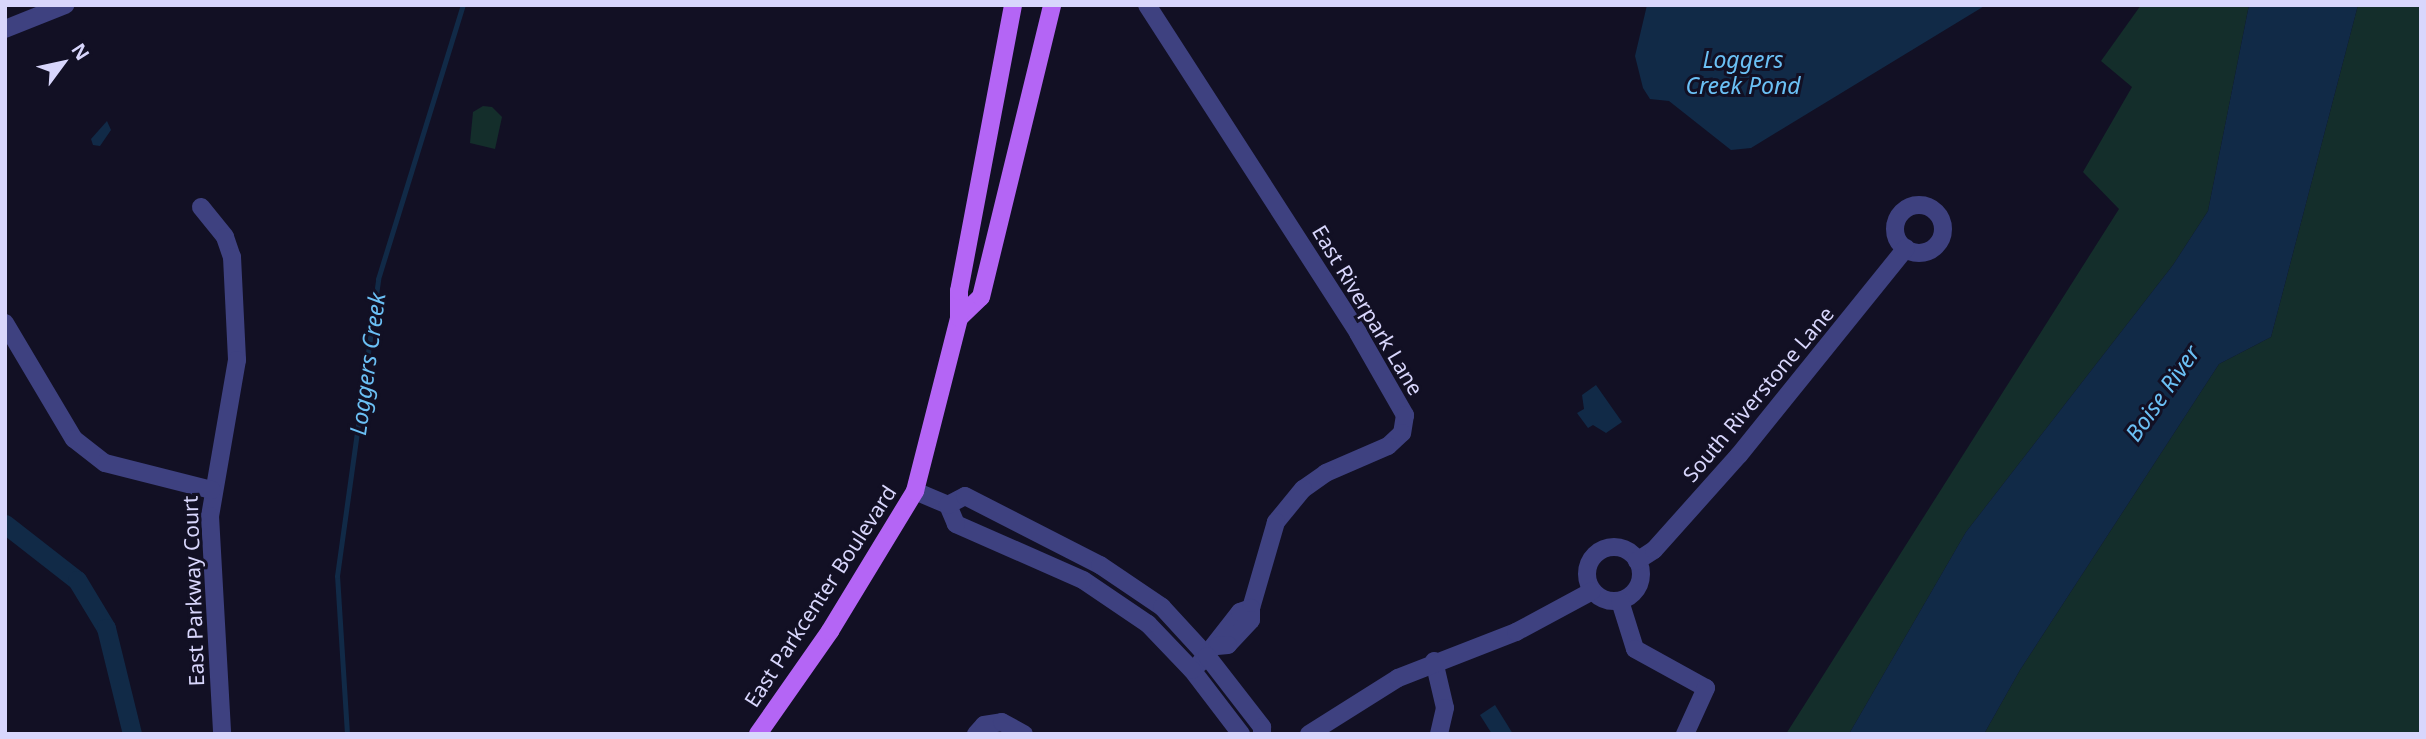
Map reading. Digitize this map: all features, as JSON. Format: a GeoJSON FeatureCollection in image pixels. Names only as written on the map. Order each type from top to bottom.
{"type":"FeatureCollection","features":[{"type":"Feature","properties":{"kind":"main road","name":"East Parkcenter Boulevard"},"geometry":{"type":"LineString","coordinates":[[758,734],[830,631],[915,491],[959,318],[959,291],[1013,5]]}},
{"type":"Feature","properties":{"kind":"main road","name":"East Parkcenter Boulevard"},"geometry":{"type":"LineString","coordinates":[[959,318],[981,297],[1052,5]]}},
{"type":"Feature","properties":{"kind":"street"},"geometry":{"type":"LineString","coordinates":[[5,29],[65,5]]}},
{"type":"Feature","properties":{"kind":"street","name":"East Riverpark Lane"},"geometry":{"type":"LineString","coordinates":[[1147,5],[1358,332],[1405,415],[1402,433],[1388,446],[1326,472],[1303,489],[1276,522],[1251,608],[1251,621],[1228,645],[1212,651],[1192,670]]}},
{"type":"Feature","properties":{"kind":"street","name":"East Parkway Court"},"geometry":{"type":"LineString","coordinates":[[201,206],[225,237],[232,257],[237,360],[212,489],[222,734]]}},
{"type":"Feature","properties":{"kind":"street","name":"South Riverstone Lane"},"geometry":{"type":"LineString","coordinates":[[1637,561],[1654,550],[1739,455],[1906,248]]}},
{"type":"Feature","properties":{"kind":"street"},"geometry":{"type":"LineString","coordinates":[[5,323],[74,439],[104,463],[212,489]]}},
{"type":"Feature","properties":{"kind":"street"},"geometry":{"type":"LineString","coordinates":[[915,491],[948,505],[956,524],[1083,580],[1147,624],[1192,670],[1241,734]]}},
{"type":"Feature","properties":{"kind":"street"},"geometry":{"type":"LineString","coordinates":[[948,505],[965,496],[1100,565],[1161,607],[1212,651],[1262,727],[1262,734]]}},
{"type":"Feature","properties":{"kind":"street"},"geometry":{"type":"LineString","coordinates":[[1620,548],[1637,561],[1640,583],[1620,601],[1603,599],[1592,590],[1587,571],[1601,550],[1620,548]]}},
{"type":"Feature","properties":{"kind":"street"},"geometry":{"type":"LineString","coordinates":[[1309,734],[1398,678],[1434,661],[1516,632],[1592,590]]}},
{"type":"Feature","properties":{"kind":"street"},"geometry":{"type":"LineString","coordinates":[[1620,601],[1635,649],[1706,688],[1685,734]]}},
{"type":"Feature","properties":{"kind":"street"},"geometry":{"type":"LineString","coordinates":[[1434,661],[1445,708],[1439,734]]}},
{"type":"Feature","properties":{"kind":"street"},"geometry":{"type":"LineString","coordinates":[[976,734],[993,722],[1024,734]]}},
{"type":"Feature","properties":{"kind":"green space"},"geometry":{"type":"Polygon","coordinates":[[[2141,5],[2249,5],[2208,211],[2173,265],[1966,532],[1849,734],[1786,734],[2119,209],[2083,172],[2132,87],[2101,61],[2141,5]]]}},
{"type":"Feature","properties":{"kind":"green space"},"geometry":{"type":"Polygon","coordinates":[[[2358,5],[2421,5],[2421,734],[1984,734],[2020,670],[2219,364],[2271,337],[2358,5]]]}},
{"type":"Feature","properties":{"kind":"green space"},"geometry":{"type":"Polygon","coordinates":[[[483,106],[492,107],[502,117],[495,149],[470,143],[473,112],[483,106]]]}},
{"type":"Feature","properties":{"kind":"water","name":"Loggers Creek Pond"},"geometry":{"type":"Polygon","coordinates":[[[1647,5],[1986,5],[1751,148],[1731,150],[1669,101],[1650,99],[1643,88],[1635,56],[1647,5]]]}},
{"type":"Feature","properties":{"kind":"water","name":"Boise River"},"geometry":{"type":"Polygon","coordinates":[[[2249,5],[2358,5],[2271,337],[2219,364],[2020,670],[1984,734],[1849,734],[1966,532],[2173,265],[2208,211],[2249,5]]]}},
{"type":"Feature","properties":{"kind":"water"},"geometry":{"type":"Polygon","coordinates":[[[107,121],[111,130],[100,146],[93,145],[91,139],[107,121]]]}},
{"type":"Feature","properties":{"kind":"water"},"geometry":{"type":"Polygon","coordinates":[[[1596,385],[1622,422],[1606,433],[1593,425],[1588,428],[1577,413],[1584,409],[1582,395],[1596,385]]]}},
{"type":"Feature","properties":{"kind":"water"},"geometry":{"type":"Polygon","coordinates":[[[1495,705],[1513,734],[1492,734],[1480,715],[1495,705]]]}},
{"type":"Feature","properties":{"kind":"waterway","name":"Loggers Creek"},"geometry":{"type":"LineString","coordinates":[[347,734],[337,576],[378,279],[463,5]]}},
{"type":"Feature","properties":{"kind":"waterway"},"geometry":{"type":"LineString","coordinates":[[5,524],[77,580],[106,628],[132,734]]}}]}
